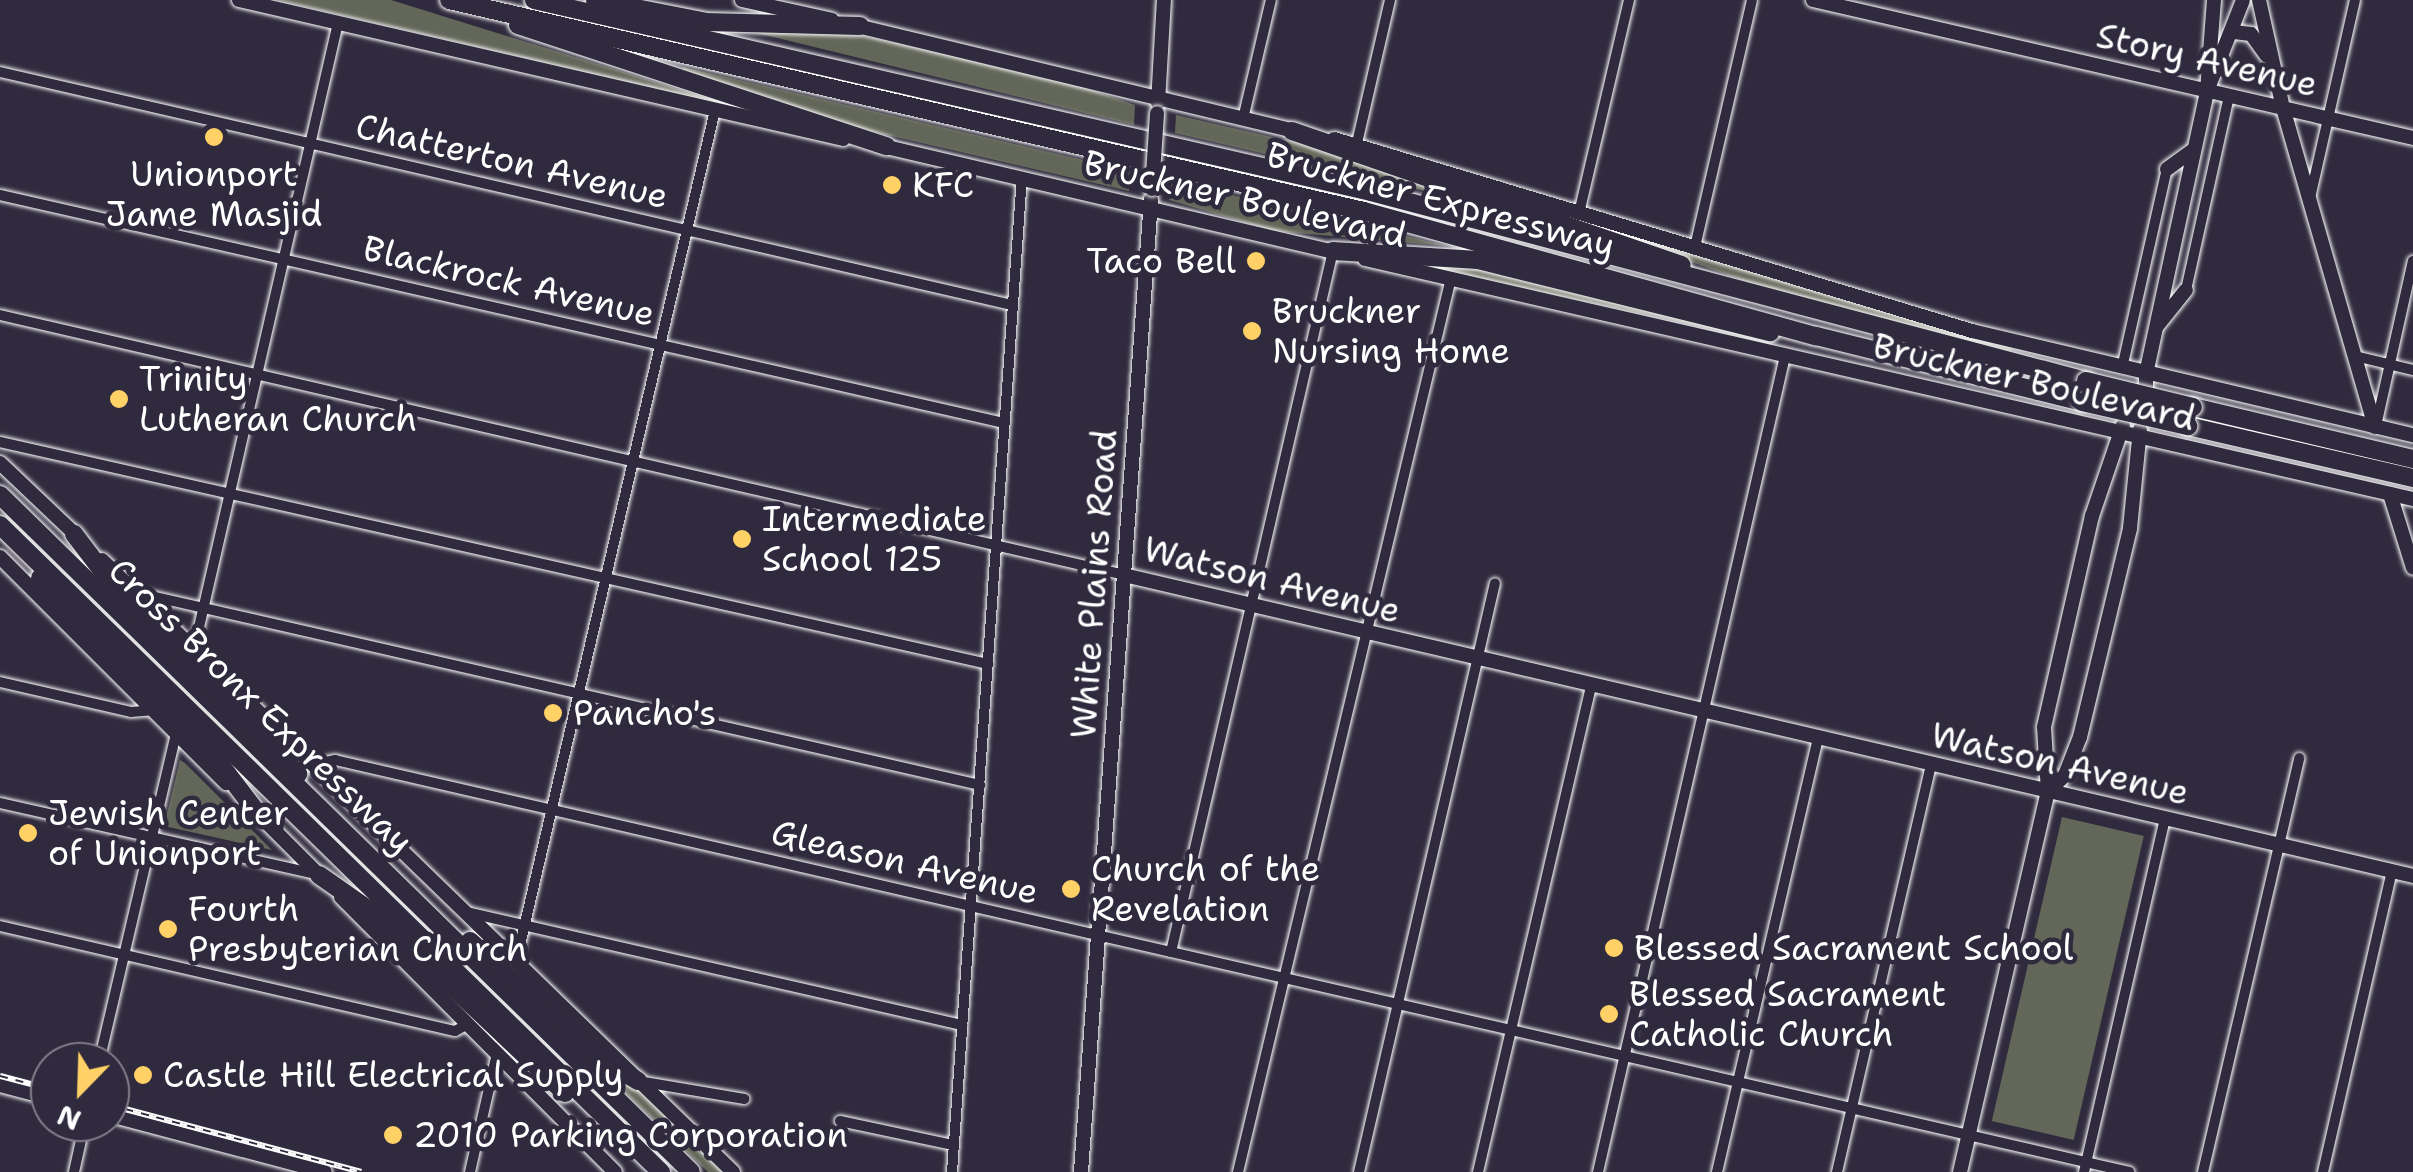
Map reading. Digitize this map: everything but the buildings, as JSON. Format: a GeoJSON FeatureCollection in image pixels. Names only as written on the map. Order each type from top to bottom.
{"type":"FeatureCollection","features":[{"type":"Feature","properties":{"kind":"highway","name":"Bruckner Expressway"},"geometry":{"type":"LineString","coordinates":[[534,0],[1371,192],[1756,298],[2413,459]]}},
{"type":"Feature","properties":{"kind":"highway"},"geometry":{"type":"LineString","coordinates":[[595,0],[715,22],[860,26]]}},
{"type":"Feature","properties":{"kind":"highway","name":"Bruckner Expressway"},"geometry":{"type":"LineString","coordinates":[[455,2],[1364,211],[1816,336],[2413,478]]}},
{"type":"Feature","properties":{"kind":"highway"},"geometry":{"type":"LineString","coordinates":[[455,2],[887,146]]}},
{"type":"Feature","properties":{"kind":"highway"},"geometry":{"type":"LineString","coordinates":[[1292,130],[1691,268],[1756,298]]}},
{"type":"Feature","properties":{"kind":"highway"},"geometry":{"type":"LineString","coordinates":[[1333,251],[1478,260],[1747,330],[1816,336]]}},
{"type":"Feature","properties":{"kind":"highway"},"geometry":{"type":"LineString","coordinates":[[2193,407],[2413,449]]}},
{"type":"Feature","properties":{"kind":"highway","name":"Cross Bronx Expressway"},"geometry":{"type":"LineString","coordinates":[[0,496],[691,1172]]}},
{"type":"Feature","properties":{"kind":"highway"},"geometry":{"type":"LineString","coordinates":[[0,529],[80,624],[214,756],[259,815]]}},
{"type":"Feature","properties":{"kind":"highway","name":"Cross Bronx Expressway"},"geometry":{"type":"LineString","coordinates":[[0,529],[659,1172]]}},
{"type":"Feature","properties":{"kind":"highway"},"geometry":{"type":"LineString","coordinates":[[74,534],[109,580],[270,740],[341,830]]}},
{"type":"Feature","properties":{"kind":"highway"},"geometry":{"type":"LineString","coordinates":[[319,875],[385,923],[502,1038],[659,1172]]}},
{"type":"Feature","properties":{"kind":"highway"},"geometry":{"type":"LineString","coordinates":[[392,879],[522,985],[597,1056],[638,1081]]}},
{"type":"Feature","properties":{"kind":"main road","name":"Bruckner Boulevard"},"geometry":{"type":"LineString","coordinates":[[239,0],[1151,206],[2413,500]]}},
{"type":"Feature","properties":{"kind":"main road","name":"Bruckner Boulevard"},"geometry":{"type":"LineString","coordinates":[[742,0],[1357,144],[1985,335],[2413,435]]}},
{"type":"Feature","properties":{"kind":"main road","name":"White Plains Road"},"geometry":{"type":"LineString","coordinates":[[1082,1172],[1164,0]]}},
{"type":"Feature","properties":{"kind":"main road","name":"Story Avenue"},"geometry":{"type":"LineString","coordinates":[[1813,0],[2413,138]]}},
{"type":"Feature","properties":{"kind":"main road"},"geometry":{"type":"LineString","coordinates":[[2048,792],[2066,775],[2080,737],[2130,528],[2146,374],[2207,91],[2214,0]]}},
{"type":"Feature","properties":{"kind":"main road"},"geometry":{"type":"LineString","coordinates":[[2207,91],[2244,0]]}},
{"type":"Feature","properties":{"kind":"main road"},"geometry":{"type":"LineString","coordinates":[[2259,0],[2283,108],[2375,426]]}},
{"type":"Feature","properties":{"kind":"main road"},"geometry":{"type":"LineString","coordinates":[[2234,32],[2251,34],[2272,64]]}},
{"type":"Feature","properties":{"kind":"main road"},"geometry":{"type":"LineString","coordinates":[[2167,169],[2194,150]]}},
{"type":"Feature","properties":{"kind":"main road"},"geometry":{"type":"LineString","coordinates":[[2156,327],[2186,290]]}},
{"type":"Feature","properties":{"kind":"main road"},"geometry":{"type":"LineString","coordinates":[[1960,1172],[2048,792],[2044,727],[2092,516],[2122,433],[2130,395],[2146,374]]}},
{"type":"Feature","properties":{"kind":"main road"},"geometry":{"type":"LineString","coordinates":[[0,463],[733,1172]]}},
{"type":"Feature","properties":{"kind":"main road"},"geometry":{"type":"LineString","coordinates":[[2390,494],[2413,568]]}},
{"type":"Feature","properties":{"kind":"main road"},"geometry":{"type":"LineString","coordinates":[[1,558],[615,1172]]}},
{"type":"Feature","properties":{"kind":"main road","name":"Watson Avenue"},"geometry":{"type":"LineString","coordinates":[[1124,576],[2413,876]]}},
{"type":"Feature","properties":{"kind":"main road"},"geometry":{"type":"LineString","coordinates":[[0,1085],[30,1093]]}},
{"type":"Feature","properties":{"kind":"main road"},"geometry":{"type":"LineString","coordinates":[[130,1119],[325,1172]]}},
{"type":"Feature","properties":{"kind":"street"},"geometry":{"type":"LineString","coordinates":[[1243,119],[1271,0]]}},
{"type":"Feature","properties":{"kind":"street"},"geometry":{"type":"LineString","coordinates":[[1357,144],[1390,0]]}},
{"type":"Feature","properties":{"kind":"street"},"geometry":{"type":"LineString","coordinates":[[1580,210],[1628,0]]}},
{"type":"Feature","properties":{"kind":"street"},"geometry":{"type":"LineString","coordinates":[[1696,247],[1752,0]]}},
{"type":"Feature","properties":{"kind":"street"},"geometry":{"type":"LineString","coordinates":[[2309,199],[2355,0]]}},
{"type":"Feature","properties":{"kind":"street"},"geometry":{"type":"LineString","coordinates":[[194,649],[338,23]]}},
{"type":"Feature","properties":{"kind":"street","name":"Chatterton Avenue"},"geometry":{"type":"LineString","coordinates":[[0,72],[1012,304]]}},
{"type":"Feature","properties":{"kind":"street"},"geometry":{"type":"LineString","coordinates":[[2186,290],[2230,96]]}},
{"type":"Feature","properties":{"kind":"street"},"geometry":{"type":"LineString","coordinates":[[516,962],[715,110]]}},
{"type":"Feature","properties":{"kind":"street"},"geometry":{"type":"LineString","coordinates":[[2122,368],[2167,169]]}},
{"type":"Feature","properties":{"kind":"street"},"geometry":{"type":"LineString","coordinates":[[952,1172],[1022,178]]}},
{"type":"Feature","properties":{"kind":"street","name":"Blackrock Avenue"},"geometry":{"type":"LineString","coordinates":[[0,194],[1004,423]]}},
{"type":"Feature","properties":{"kind":"street"},"geometry":{"type":"LineString","coordinates":[[1171,952],[1333,251]]}},
{"type":"Feature","properties":{"kind":"street"},"geometry":{"type":"LineString","coordinates":[[2375,426],[2413,261]]}},
{"type":"Feature","properties":{"kind":"street"},"geometry":{"type":"LineString","coordinates":[[1238,1172],[1451,278]]}},
{"type":"Feature","properties":{"kind":"street","name":"Watson Avenue"},"geometry":{"type":"LineString","coordinates":[[0,316],[1124,576]]}},
{"type":"Feature","properties":{"kind":"street"},"geometry":{"type":"LineString","coordinates":[[1598,1172],[1785,356]]}},
{"type":"Feature","properties":{"kind":"street"},"geometry":{"type":"LineString","coordinates":[[2354,356],[2413,370]]}},
{"type":"Feature","properties":{"kind":"street"},"geometry":{"type":"LineString","coordinates":[[0,442],[231,490],[988,664]]}},
{"type":"Feature","properties":{"kind":"street"},"geometry":{"type":"LineString","coordinates":[[1358,1172],[1495,583]]}},
{"type":"Feature","properties":{"kind":"street"},"geometry":{"type":"LineString","coordinates":[[136,592],[580,689],[980,785]]}},
{"type":"Feature","properties":{"kind":"street"},"geometry":{"type":"LineString","coordinates":[[0,682],[131,712],[152,710]]}},
{"type":"Feature","properties":{"kind":"street"},"geometry":{"type":"LineString","coordinates":[[1478,1172],[1591,686]]}},
{"type":"Feature","properties":{"kind":"street"},"geometry":{"type":"LineString","coordinates":[[104,1042],[176,733]]}},
{"type":"Feature","properties":{"kind":"street"},"geometry":{"type":"LineString","coordinates":[[1717,1172],[1818,739]]}},
{"type":"Feature","properties":{"kind":"street"},"geometry":{"type":"LineString","coordinates":[[2203,1172],[2299,758]]}},
{"type":"Feature","properties":{"kind":"street","name":"Gleason Avenue"},"geometry":{"type":"LineString","coordinates":[[312,765],[335,760],[1968,1135],[2085,1167],[2129,1172]]}},
{"type":"Feature","properties":{"kind":"street"},"geometry":{"type":"LineString","coordinates":[[1836,1172],[1931,765]]}},
{"type":"Feature","properties":{"kind":"street"},"geometry":{"type":"LineString","coordinates":[[0,804],[319,875]]}},
{"type":"Feature","properties":{"kind":"street"},"geometry":{"type":"LineString","coordinates":[[2085,1167],[2166,819]]}},
{"type":"Feature","properties":{"kind":"street"},"geometry":{"type":"LineString","coordinates":[[2323,1172],[2392,871]]}},
{"type":"Feature","properties":{"kind":"street"},"geometry":{"type":"LineString","coordinates":[[464,912],[962,1024]]}},
{"type":"Feature","properties":{"kind":"street"},"geometry":{"type":"LineString","coordinates":[[0,926],[455,1031],[468,1024]]}},
{"type":"Feature","properties":{"kind":"street"},"geometry":{"type":"LineString","coordinates":[[470,1172],[497,1053]]}},
{"type":"Feature","properties":{"kind":"street"},"geometry":{"type":"LineString","coordinates":[[638,1081],[744,1099]]}},
{"type":"Feature","properties":{"kind":"street"},"geometry":{"type":"LineString","coordinates":[[840,1121],[954,1145]]}},
{"type":"Feature","properties":{"kind":"street"},"geometry":{"type":"LineString","coordinates":[[74,1172],[81,1142]]}},
{"type":"Feature","properties":{"kind":"green space"},"geometry":{"type":"Polygon","coordinates":[[[277,0],[391,0],[752,112],[568,68],[277,0]]]}},
{"type":"Feature","properties":{"kind":"green space"},"geometry":{"type":"Polygon","coordinates":[[[740,29],[864,36],[1068,82],[1135,105],[1134,125],[740,29]]]}},
{"type":"Feature","properties":{"kind":"green space"},"geometry":{"type":"Polygon","coordinates":[[[683,67],[1131,171],[1129,191],[870,131],[682,73],[683,67]]]}},
{"type":"Feature","properties":{"kind":"green space"},"geometry":{"type":"Polygon","coordinates":[[[1176,115],[1351,155],[1493,207],[1175,133],[1176,115]]]}},
{"type":"Feature","properties":{"kind":"green space"},"geometry":{"type":"Polygon","coordinates":[[[1448,175],[2012,348],[2011,351],[1770,290],[1448,175]]]}},
{"type":"Feature","properties":{"kind":"green space"},"geometry":{"type":"Polygon","coordinates":[[[1172,181],[1448,246],[1274,231],[1169,200],[1172,181]]]}},
{"type":"Feature","properties":{"kind":"green space"},"geometry":{"type":"Polygon","coordinates":[[[1425,261],[1489,266],[1776,343],[1423,266],[1425,261]]]}},
{"type":"Feature","properties":{"kind":"green space"},"geometry":{"type":"Polygon","coordinates":[[[180,760],[185,763],[272,850],[164,826],[180,760]]]}},
{"type":"Feature","properties":{"kind":"green space"},"geometry":{"type":"Polygon","coordinates":[[[2062,817],[2144,836],[2074,1140],[1992,1121],[2062,817]]]}},
{"type":"Feature","properties":{"kind":"green space"},"geometry":{"type":"Polygon","coordinates":[[[595,1063],[645,1095],[724,1172],[708,1172],[595,1063]]]}},
{"type":"Feature","properties":{"kind":"railway"},"geometry":{"type":"LineString","coordinates":[[0,1076],[30,1084]]}},
{"type":"Feature","properties":{"kind":"railway"},"geometry":{"type":"LineString","coordinates":[[130,1110],[361,1172]]}},
{"type":"Feature","properties":{"kind":"place","name":"Unionport Jame Masjid"},"geometry":{"type":"Point","coordinates":[214,137]}},
{"type":"Feature","properties":{"kind":"place","name":"KFC"},"geometry":{"type":"Point","coordinates":[892,185]}},
{"type":"Feature","properties":{"kind":"place","name":"Taco Bell"},"geometry":{"type":"Point","coordinates":[1256,261]}},
{"type":"Feature","properties":{"kind":"place","name":"Bruckner Nursing Home"},"geometry":{"type":"Point","coordinates":[1252,331]}},
{"type":"Feature","properties":{"kind":"place","name":"Trinity Lutheran Church"},"geometry":{"type":"Point","coordinates":[119,399]}},
{"type":"Feature","properties":{"kind":"place","name":"Intermediate School 125"},"geometry":{"type":"Point","coordinates":[742,539]}},
{"type":"Feature","properties":{"kind":"place","name":"Pancho's"},"geometry":{"type":"Point","coordinates":[553,713]}},
{"type":"Feature","properties":{"kind":"place","name":"Jewish Center of Unionport"},"geometry":{"type":"Point","coordinates":[28,833]}},
{"type":"Feature","properties":{"kind":"place","name":"Church of the Revelation"},"geometry":{"type":"Point","coordinates":[1071,889]}},
{"type":"Feature","properties":{"kind":"place","name":"Fourth Presbyterian Church"},"geometry":{"type":"Point","coordinates":[168,929]}},
{"type":"Feature","properties":{"kind":"place","name":"Blessed Sacrament School"},"geometry":{"type":"Point","coordinates":[1614,948]}},
{"type":"Feature","properties":{"kind":"place","name":"Blessed Sacrament Catholic Church"},"geometry":{"type":"Point","coordinates":[1609,1014]}},
{"type":"Feature","properties":{"kind":"place","name":"Castle Hill Electrical Supply"},"geometry":{"type":"Point","coordinates":[143,1075]}},
{"type":"Feature","properties":{"kind":"place","name":"2010 Parking Corporation"},"geometry":{"type":"Point","coordinates":[393,1135]}}]}
